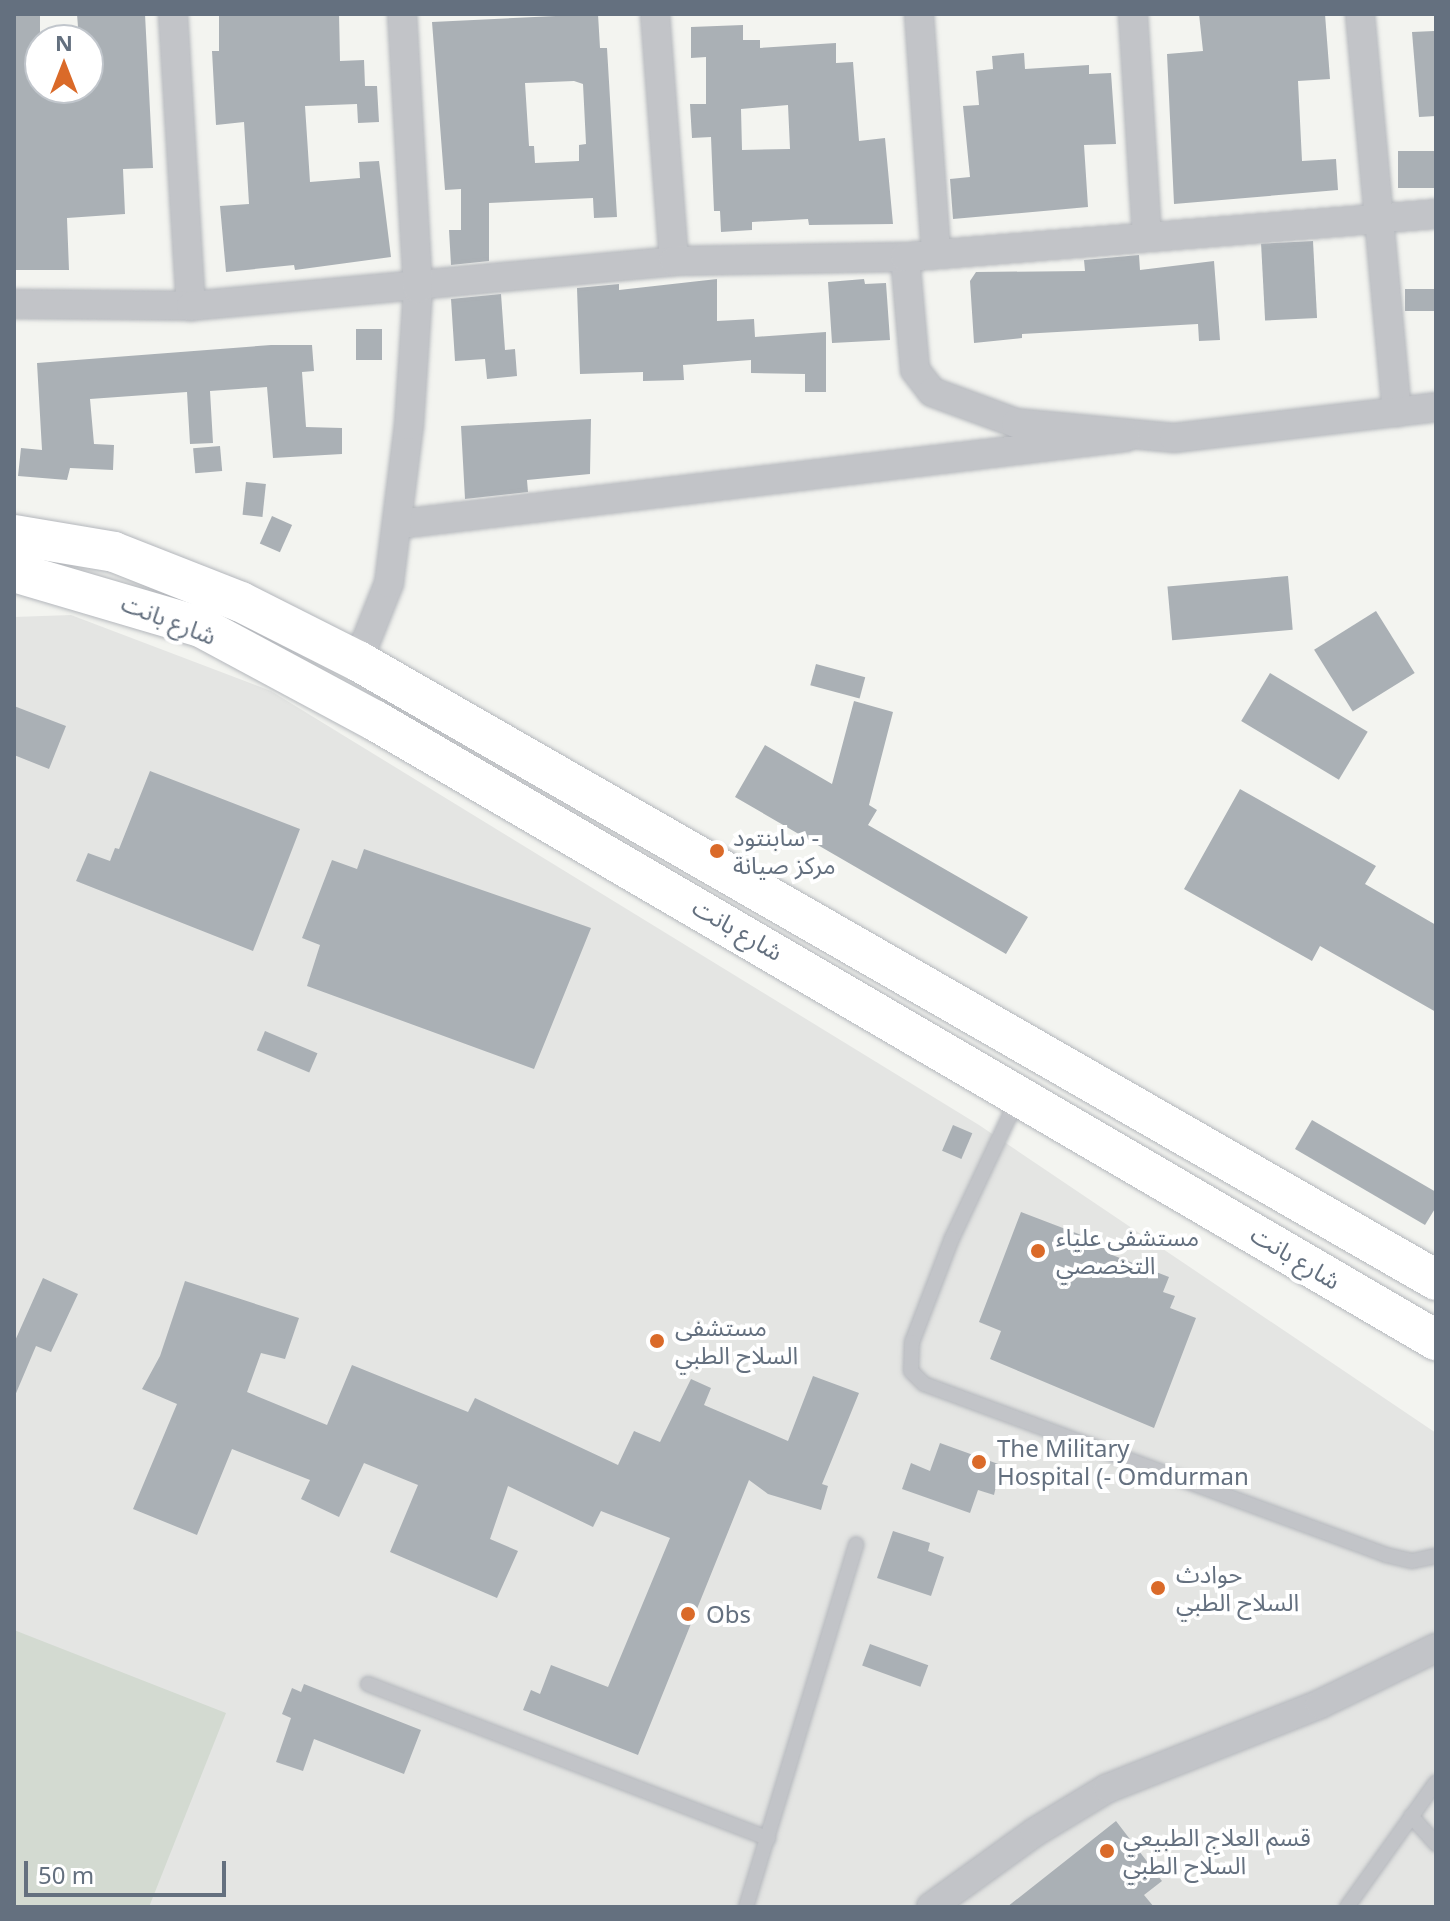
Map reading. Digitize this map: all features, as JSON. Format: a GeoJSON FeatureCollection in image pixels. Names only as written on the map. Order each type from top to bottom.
{"type":"FeatureCollection","features":[{"type":"Feature","properties":{"kind":"main road","name":"شارع بانت"},"geometry":{"type":"LineString","coordinates":[[14,535],[114,552],[241,602],[358,661],[1436,1280]]}},
{"type":"Feature","properties":{"kind":"main road","name":"شارع بانت"},"geometry":{"type":"LineString","coordinates":[[14,572],[201,627],[581,837],[1436,1340]]}},
{"type":"Feature","properties":{"kind":"street"},"geometry":{"type":"LineString","coordinates":[[173,14],[191,306]]}},
{"type":"Feature","properties":{"kind":"street"},"geometry":{"type":"LineString","coordinates":[[358,661],[389,583],[400,524],[418,289],[402,14]]}},
{"type":"Feature","properties":{"kind":"street"},"geometry":{"type":"LineString","coordinates":[[655,14],[674,261]]}},
{"type":"Feature","properties":{"kind":"street"},"geometry":{"type":"LineString","coordinates":[[919,14],[936,254]]}},
{"type":"Feature","properties":{"kind":"street"},"geometry":{"type":"LineString","coordinates":[[1133,14],[1147,236]]}},
{"type":"Feature","properties":{"kind":"street"},"geometry":{"type":"LineString","coordinates":[[1360,14],[1397,412]]}},
{"type":"Feature","properties":{"kind":"street"},"geometry":{"type":"LineString","coordinates":[[14,304],[191,306],[418,289],[674,261],[905,257],[1436,214]]}},
{"type":"Feature","properties":{"kind":"street"},"geometry":{"type":"LineString","coordinates":[[905,257],[909,343],[915,370],[932,392],[1016,423],[1126,437]]}},
{"type":"Feature","properties":{"kind":"street"},"geometry":{"type":"LineString","coordinates":[[400,524],[1126,437],[1264,430],[1436,407]]}},
{"type":"Feature","properties":{"kind":"street"},"geometry":{"type":"LineString","coordinates":[[931,1907],[1035,1832],[1108,1788],[1320,1704],[1436,1648]]}},
{"type":"Feature","properties":{"kind":"lane"},"geometry":{"type":"LineString","coordinates":[[1020,1094],[952,1238],[912,1342],[911,1371],[924,1384],[1386,1555],[1412,1561],[1436,1556]]}},
{"type":"Feature","properties":{"kind":"lane"},"geometry":{"type":"LineString","coordinates":[[746,1907],[856,1544]]}},
{"type":"Feature","properties":{"kind":"lane"},"geometry":{"type":"LineString","coordinates":[[368,1684],[768,1838]]}},
{"type":"Feature","properties":{"kind":"lane"},"geometry":{"type":"LineString","coordinates":[[1347,1907],[1436,1782]]}},
{"type":"Feature","properties":{"kind":"lane"},"geometry":{"type":"LineString","coordinates":[[1411,1816],[1436,1844]]}},
{"type":"Feature","properties":{"kind":"shaded area","name":"مستشفى السلاح الطبي"},"geometry":{"type":"Polygon","coordinates":[[[71,615],[271,691],[979,1125],[1436,1433],[1436,1907],[14,1907],[14,617],[71,615]]]}},
{"type":"Feature","properties":{"kind":"shaded area"},"geometry":{"type":"Polygon","coordinates":[[[14,1630],[226,1713],[149,1907],[14,1907],[14,1630]]]}},
{"type":"Feature","properties":{"kind":"building"},"geometry":{"type":"Polygon","coordinates":[[[14,14],[40,14],[40,24],[24,24],[24,104],[104,104],[104,24],[78,24],[77,14],[145,14],[153,168],[123,169],[125,214],[67,218],[69,270],[14,270],[14,14]]]}},
{"type":"Feature","properties":{"kind":"building"},"geometry":{"type":"Polygon","coordinates":[[[219,14],[339,14],[340,61],[364,60],[365,86],[377,86],[379,122],[358,123],[357,104],[305,106],[310,182],[360,178],[359,162],[379,161],[391,257],[295,270],[294,265],[226,272],[220,206],[249,204],[244,122],[216,125],[212,51],[219,51],[219,14]]]}},
{"type":"Feature","properties":{"kind":"building"},"geometry":{"type":"Polygon","coordinates":[[[598,14],[600,48],[607,48],[617,217],[594,218],[593,198],[489,203],[489,261],[451,265],[449,230],[461,230],[461,189],[445,190],[432,22],[598,14]],[[574,81],[525,83],[529,146],[534,146],[535,163],[579,161],[579,145],[586,144],[583,84],[574,81]]]}},
{"type":"Feature","properties":{"kind":"building"},"geometry":{"type":"Polygon","coordinates":[[[1199,14],[1325,14],[1330,79],[1298,81],[1302,161],[1336,159],[1338,190],[1174,204],[1167,54],[1203,51],[1199,14]]]}},
{"type":"Feature","properties":{"kind":"building"},"geometry":{"type":"Polygon","coordinates":[[[743,25],[743,40],[760,40],[760,48],[836,43],[836,63],[853,62],[859,141],[885,138],[893,224],[809,225],[808,219],[752,222],[752,230],[721,232],[720,211],[714,211],[711,137],[692,138],[690,104],[706,104],[706,57],[691,58],[691,27],[743,25]],[[788,105],[741,109],[742,150],[790,149],[788,105]]]}},
{"type":"Feature","properties":{"kind":"building"},"geometry":{"type":"Polygon","coordinates":[[[1434,31],[1436,116],[1419,117],[1412,32],[1434,31]]]}},
{"type":"Feature","properties":{"kind":"building"},"geometry":{"type":"Polygon","coordinates":[[[1024,53],[1025,69],[1089,65],[1089,74],[1111,73],[1116,144],[1084,145],[1088,207],[953,219],[950,179],[970,177],[963,106],[979,105],[976,71],[993,69],[992,56],[1024,53]]]}},
{"type":"Feature","properties":{"kind":"building"},"geometry":{"type":"Polygon","coordinates":[[[1398,151],[1436,151],[1436,188],[1398,188],[1398,151]]]}},
{"type":"Feature","properties":{"kind":"building"},"geometry":{"type":"Polygon","coordinates":[[[1313,241],[1317,318],[1265,321],[1261,244],[1313,241]]]}},
{"type":"Feature","properties":{"kind":"building"},"geometry":{"type":"Polygon","coordinates":[[[1139,255],[1140,270],[1214,261],[1220,340],[1199,341],[1198,324],[1022,334],[1022,338],[974,343],[970,281],[976,272],[1085,271],[1084,260],[1139,255]]]}},
{"type":"Feature","properties":{"kind":"building"},"geometry":{"type":"Polygon","coordinates":[[[717,279],[717,321],[754,319],[755,337],[826,332],[826,392],[805,392],[805,374],[751,373],[751,360],[683,365],[684,380],[643,381],[643,372],[580,374],[577,288],[619,284],[619,290],[717,279]]]}},
{"type":"Feature","properties":{"kind":"building"},"geometry":{"type":"Polygon","coordinates":[[[864,279],[865,284],[886,283],[890,340],[832,343],[828,282],[864,279]]]}},
{"type":"Feature","properties":{"kind":"building"},"geometry":{"type":"Polygon","coordinates":[[[1405,289],[1436,289],[1436,311],[1405,311],[1405,289]]]}},
{"type":"Feature","properties":{"kind":"building"},"geometry":{"type":"Polygon","coordinates":[[[501,294],[505,350],[515,349],[517,376],[487,379],[485,359],[455,361],[451,299],[501,294]]]}},
{"type":"Feature","properties":{"kind":"building"},"geometry":{"type":"Polygon","coordinates":[[[356,329],[382,329],[382,360],[356,360],[356,329]]]}},
{"type":"Feature","properties":{"kind":"building"},"geometry":{"type":"Polygon","coordinates":[[[271,345],[312,345],[314,371],[302,372],[306,427],[342,428],[342,454],[273,458],[267,387],[210,391],[213,443],[190,444],[187,392],[90,399],[94,444],[114,445],[113,470],[70,468],[67,480],[18,476],[21,448],[42,450],[37,363],[271,345]]]}},
{"type":"Feature","properties":{"kind":"building"},"geometry":{"type":"Polygon","coordinates":[[[591,419],[590,474],[527,480],[528,492],[465,499],[461,426],[591,419]]]}},
{"type":"Feature","properties":{"kind":"building"},"geometry":{"type":"Polygon","coordinates":[[[220,446],[222,471],[195,473],[193,448],[220,446]]]}},
{"type":"Feature","properties":{"kind":"building"},"geometry":{"type":"Polygon","coordinates":[[[246,482],[266,484],[262,517],[243,515],[246,482]]]}},
{"type":"Feature","properties":{"kind":"building"},"geometry":{"type":"Polygon","coordinates":[[[272,516],[292,525],[280,552],[260,543],[272,516]]]}},
{"type":"Feature","properties":{"kind":"building"},"geometry":{"type":"Polygon","coordinates":[[[1288,576],[1293,630],[1172,640],[1167,587],[1288,576]]]}},
{"type":"Feature","properties":{"kind":"building"},"geometry":{"type":"Polygon","coordinates":[[[1376,611],[1415,673],[1353,712],[1314,650],[1376,611]]]}},
{"type":"Feature","properties":{"kind":"building"},"geometry":{"type":"Polygon","coordinates":[[[816,664],[865,677],[860,698],[810,685],[816,664]]]}},
{"type":"Feature","properties":{"kind":"building"},"geometry":{"type":"Polygon","coordinates":[[[1270,673],[1368,732],[1339,780],[1241,721],[1270,673]]]}},
{"type":"Feature","properties":{"kind":"building"},"geometry":{"type":"Polygon","coordinates":[[[854,701],[893,712],[869,805],[877,810],[868,825],[1028,917],[1006,954],[735,797],[765,745],[832,784],[854,701]]]}},
{"type":"Feature","properties":{"kind":"building"},"geometry":{"type":"Polygon","coordinates":[[[14,706],[66,726],[49,769],[14,755],[14,706]]]}},
{"type":"Feature","properties":{"kind":"building"},"geometry":{"type":"Polygon","coordinates":[[[150,771],[300,829],[253,951],[76,881],[88,853],[110,861],[115,848],[119,849],[150,771]]]}},
{"type":"Feature","properties":{"kind":"building"},"geometry":{"type":"Polygon","coordinates":[[[1240,789],[1376,866],[1365,884],[1436,925],[1436,1012],[1320,946],[1312,961],[1184,889],[1240,789]]]}},
{"type":"Feature","properties":{"kind":"building"},"geometry":{"type":"Polygon","coordinates":[[[364,849],[591,928],[534,1069],[307,986],[320,945],[302,938],[332,860],[357,869],[364,849]]]}},
{"type":"Feature","properties":{"kind":"building"},"geometry":{"type":"Polygon","coordinates":[[[265,1031],[317,1053],[309,1073],[257,1050],[265,1031]]]}},
{"type":"Feature","properties":{"kind":"building"},"geometry":{"type":"Polygon","coordinates":[[[1312,1120],[1436,1192],[1436,1207],[1425,1225],[1295,1149],[1312,1120]]]}},
{"type":"Feature","properties":{"kind":"building"},"geometry":{"type":"Polygon","coordinates":[[[953,1125],[972,1133],[961,1159],[942,1151],[953,1125]]]}},
{"type":"Feature","properties":{"kind":"building"},"geometry":{"type":"Polygon","coordinates":[[[1021,1212],[1110,1246],[1107,1253],[1169,1277],[1163,1292],[1175,1296],[1170,1308],[1196,1318],[1154,1428],[990,1359],[1001,1331],[979,1322],[1021,1212]]]}},
{"type":"Feature","properties":{"kind":"building"},"geometry":{"type":"Polygon","coordinates":[[[43,1278],[78,1294],[51,1352],[36,1346],[14,1398],[14,1343],[43,1278]]]}},
{"type":"Feature","properties":{"kind":"building"},"geometry":{"type":"Polygon","coordinates":[[[185,1281],[299,1318],[285,1359],[261,1353],[247,1392],[327,1425],[352,1365],[468,1412],[475,1398],[618,1465],[634,1431],[660,1442],[691,1379],[711,1388],[704,1405],[788,1441],[813,1376],[859,1393],[822,1484],[828,1486],[821,1510],[768,1494],[749,1480],[638,1755],[523,1710],[531,1690],[540,1694],[551,1665],[608,1687],[670,1538],[601,1511],[593,1527],[508,1486],[490,1539],[518,1551],[497,1598],[390,1552],[418,1485],[364,1463],[339,1517],[301,1499],[310,1480],[232,1449],[197,1535],[133,1509],[177,1404],[142,1389],[160,1356],[185,1281]]]}},
{"type":"Feature","properties":{"kind":"building"},"geometry":{"type":"Polygon","coordinates":[[[940,1443],[1001,1465],[994,1495],[978,1490],[970,1513],[902,1489],[911,1463],[930,1471],[940,1443]]]}},
{"type":"Feature","properties":{"kind":"building"},"geometry":{"type":"Polygon","coordinates":[[[893,1531],[930,1543],[928,1551],[944,1557],[931,1596],[877,1578],[893,1531]]]}},
{"type":"Feature","properties":{"kind":"building"},"geometry":{"type":"Polygon","coordinates":[[[870,1644],[928,1665],[920,1687],[862,1666],[870,1644]]]}},
{"type":"Feature","properties":{"kind":"building"},"geometry":{"type":"Polygon","coordinates":[[[304,1684],[421,1730],[404,1774],[314,1739],[303,1771],[276,1762],[291,1718],[282,1714],[292,1688],[301,1692],[304,1684]]]}},
{"type":"Feature","properties":{"kind":"building","name":"قسم العلاج الطبيعي السلاح الطبي"},"geometry":{"type":"Polygon","coordinates":[[[1116,1821],[1162,1881],[1144,1895],[1154,1907],[1007,1907],[1116,1821]]]}},
{"type":"Feature","properties":{"kind":"place","name":"سابنتود - مركز صيانة"},"geometry":{"type":"Point","coordinates":[717,851]}},
{"type":"Feature","properties":{"kind":"place","name":"مستشفى علياء التخصصي"},"geometry":{"type":"Point","coordinates":[1038,1251]}},
{"type":"Feature","properties":{"kind":"place","name":"مستشفى السلاح الطبي"},"geometry":{"type":"Point","coordinates":[657,1341]}},
{"type":"Feature","properties":{"kind":"place","name":"The Military Hospital (- Omdurman"},"geometry":{"type":"Point","coordinates":[979,1462]}},
{"type":"Feature","properties":{"kind":"place","name":"حوادث السلاح الطبي"},"geometry":{"type":"Point","coordinates":[1158,1588]}},
{"type":"Feature","properties":{"kind":"place","name":"Obs"},"geometry":{"type":"Point","coordinates":[688,1614]}},
{"type":"Feature","properties":{"kind":"place","name":"قسم العلاج الطبيعي السلاح الطبي"},"geometry":{"type":"Point","coordinates":[1107,1851]}}]}
